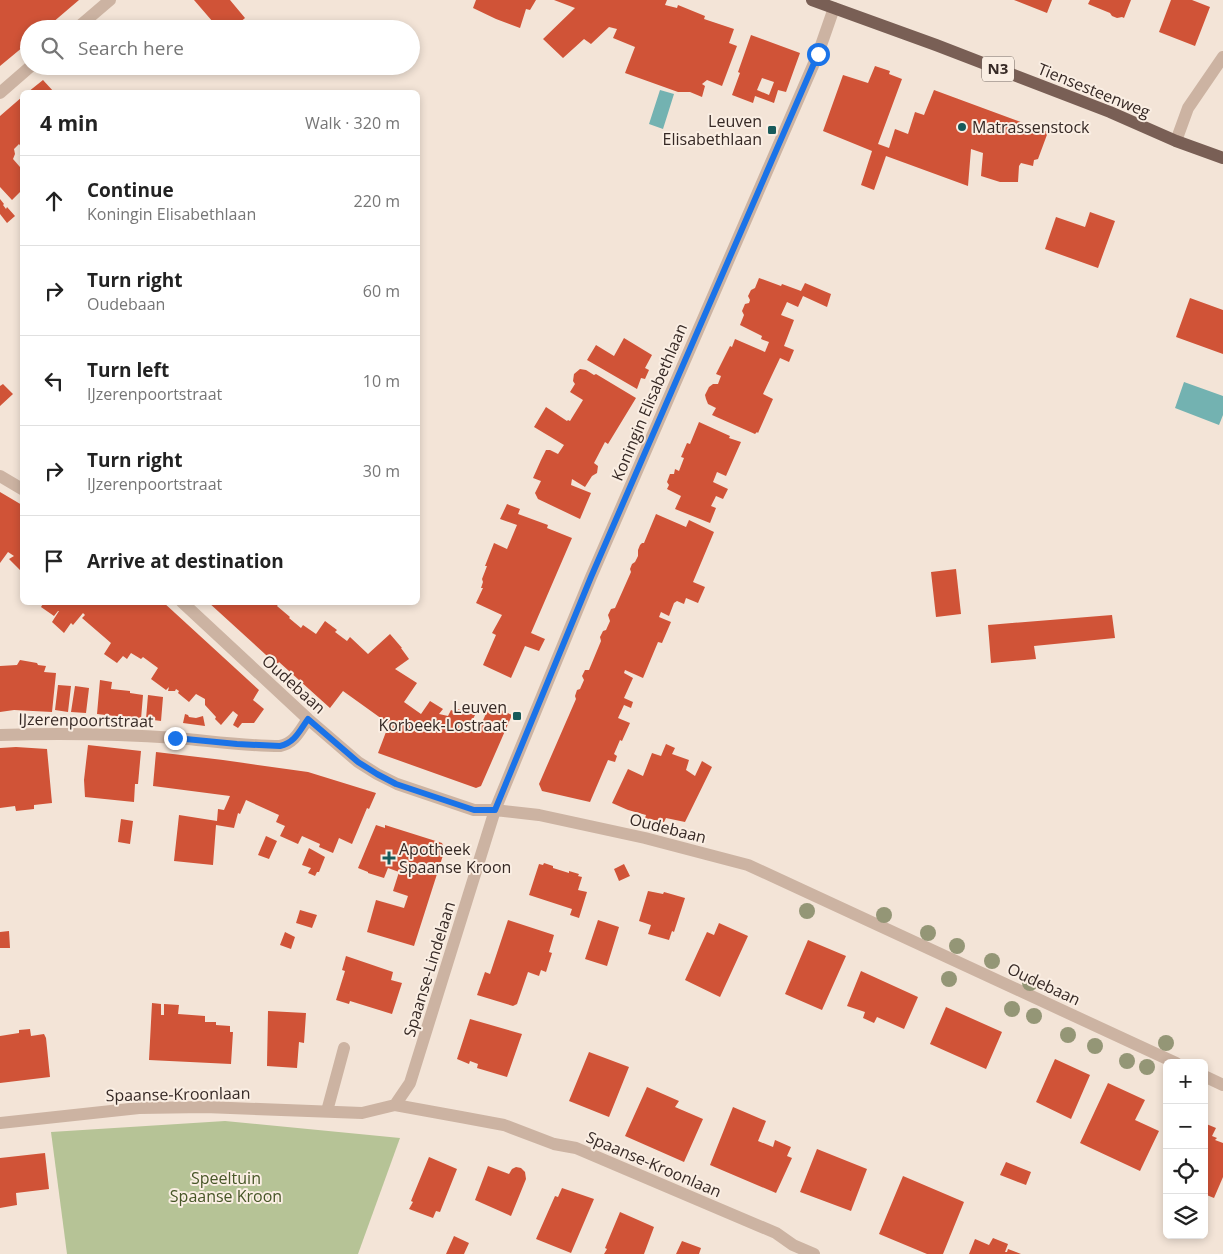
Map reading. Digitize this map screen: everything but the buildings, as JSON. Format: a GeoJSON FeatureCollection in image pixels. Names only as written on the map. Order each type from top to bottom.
{"type":"FeatureCollection","features":[{"type":"Feature","properties":{"kind":"main road","name":"Tiensesteenweg"},"geometry":{"type":"LineString","coordinates":[[812,0],[936,45],[1223,158]]}},
{"type":"Feature","properties":{"kind":"street"},"geometry":{"type":"LineString","coordinates":[[87,20],[110,0]]}},
{"type":"Feature","properties":{"kind":"street","name":"Koningin Elisabethlaan"},"geometry":{"type":"LineString","coordinates":[[495,810],[591,577],[818,54],[834,8]]}},
{"type":"Feature","properties":{"kind":"street"},"geometry":{"type":"LineString","coordinates":[[1176,141],[1188,108],[1223,57]]}},
{"type":"Feature","properties":{"kind":"street"},"geometry":{"type":"LineString","coordinates":[[0,93],[21,75]]}},
{"type":"Feature","properties":{"kind":"street"},"geometry":{"type":"LineString","coordinates":[[0,476],[20,488]]}},
{"type":"Feature","properties":{"kind":"street","name":"Oudebaan"},"geometry":{"type":"LineString","coordinates":[[185,605],[308,719],[358,762],[396,784],[474,810],[495,810],[540,815],[645,838],[748,865],[1167,1059]]}},
{"type":"Feature","properties":{"kind":"street","name":"IJzerenpoortstraat"},"geometry":{"type":"LineString","coordinates":[[0,735],[56,733],[175,738],[280,746],[286,745],[294,739],[308,719]]}},
{"type":"Feature","properties":{"kind":"street","name":"Spaanse-Lindelaan"},"geometry":{"type":"LineString","coordinates":[[396,1105],[410,1082],[495,810]]}},
{"type":"Feature","properties":{"kind":"street"},"geometry":{"type":"LineString","coordinates":[[327,1111],[344,1048]]}},
{"type":"Feature","properties":{"kind":"street"},"geometry":{"type":"LineString","coordinates":[[1208,1078],[1223,1085]]}},
{"type":"Feature","properties":{"kind":"street","name":"Spaanse-Kroonlaan"},"geometry":{"type":"LineString","coordinates":[[0,1123],[140,1108],[206,1107],[362,1113],[396,1105],[504,1125],[554,1144],[576,1148],[776,1233],[793,1245],[814,1254]]}},
{"type":"Feature","properties":{"kind":"green space","name":"Speeltuin Spaanse Kroon"},"geometry":{"type":"Polygon","coordinates":[[[225,1121],[400,1138],[358,1254],[67,1254],[51,1132],[225,1121]]]}},
{"type":"Feature","properties":{"kind":"water"},"geometry":{"type":"Polygon","coordinates":[[[660,90],[674,94],[663,129],[649,124],[660,90]]]}},
{"type":"Feature","properties":{"kind":"water"},"geometry":{"type":"Polygon","coordinates":[[[1184,382],[1223,396],[1223,415],[1219,425],[1175,408],[1184,382]]]}},
{"type":"Feature","properties":{"kind":"place","name":"Matrassenstock"},"geometry":{"type":"Point","coordinates":[962,127]}},
{"type":"Feature","properties":{"kind":"place","name":"Leuven Elisabethlaan"},"geometry":{"type":"Point","coordinates":[772,130]}},
{"type":"Feature","properties":{"kind":"place","name":"Leuven Korbeek-Lostraat"},"geometry":{"type":"Point","coordinates":[517,716]}},
{"type":"Feature","properties":{"kind":"place","name":"Apotheek Spaanse Kroon"},"geometry":{"type":"Point","coordinates":[389,858]}},
{"type":"Feature","properties":{"kind":"route"},"geometry":{"type":"LineString","coordinates":[[175,738],[280,746],[291,742],[308,719],[358,762],[396,784],[474,810],[495,810],[591,577],[818,54]]}}]}
